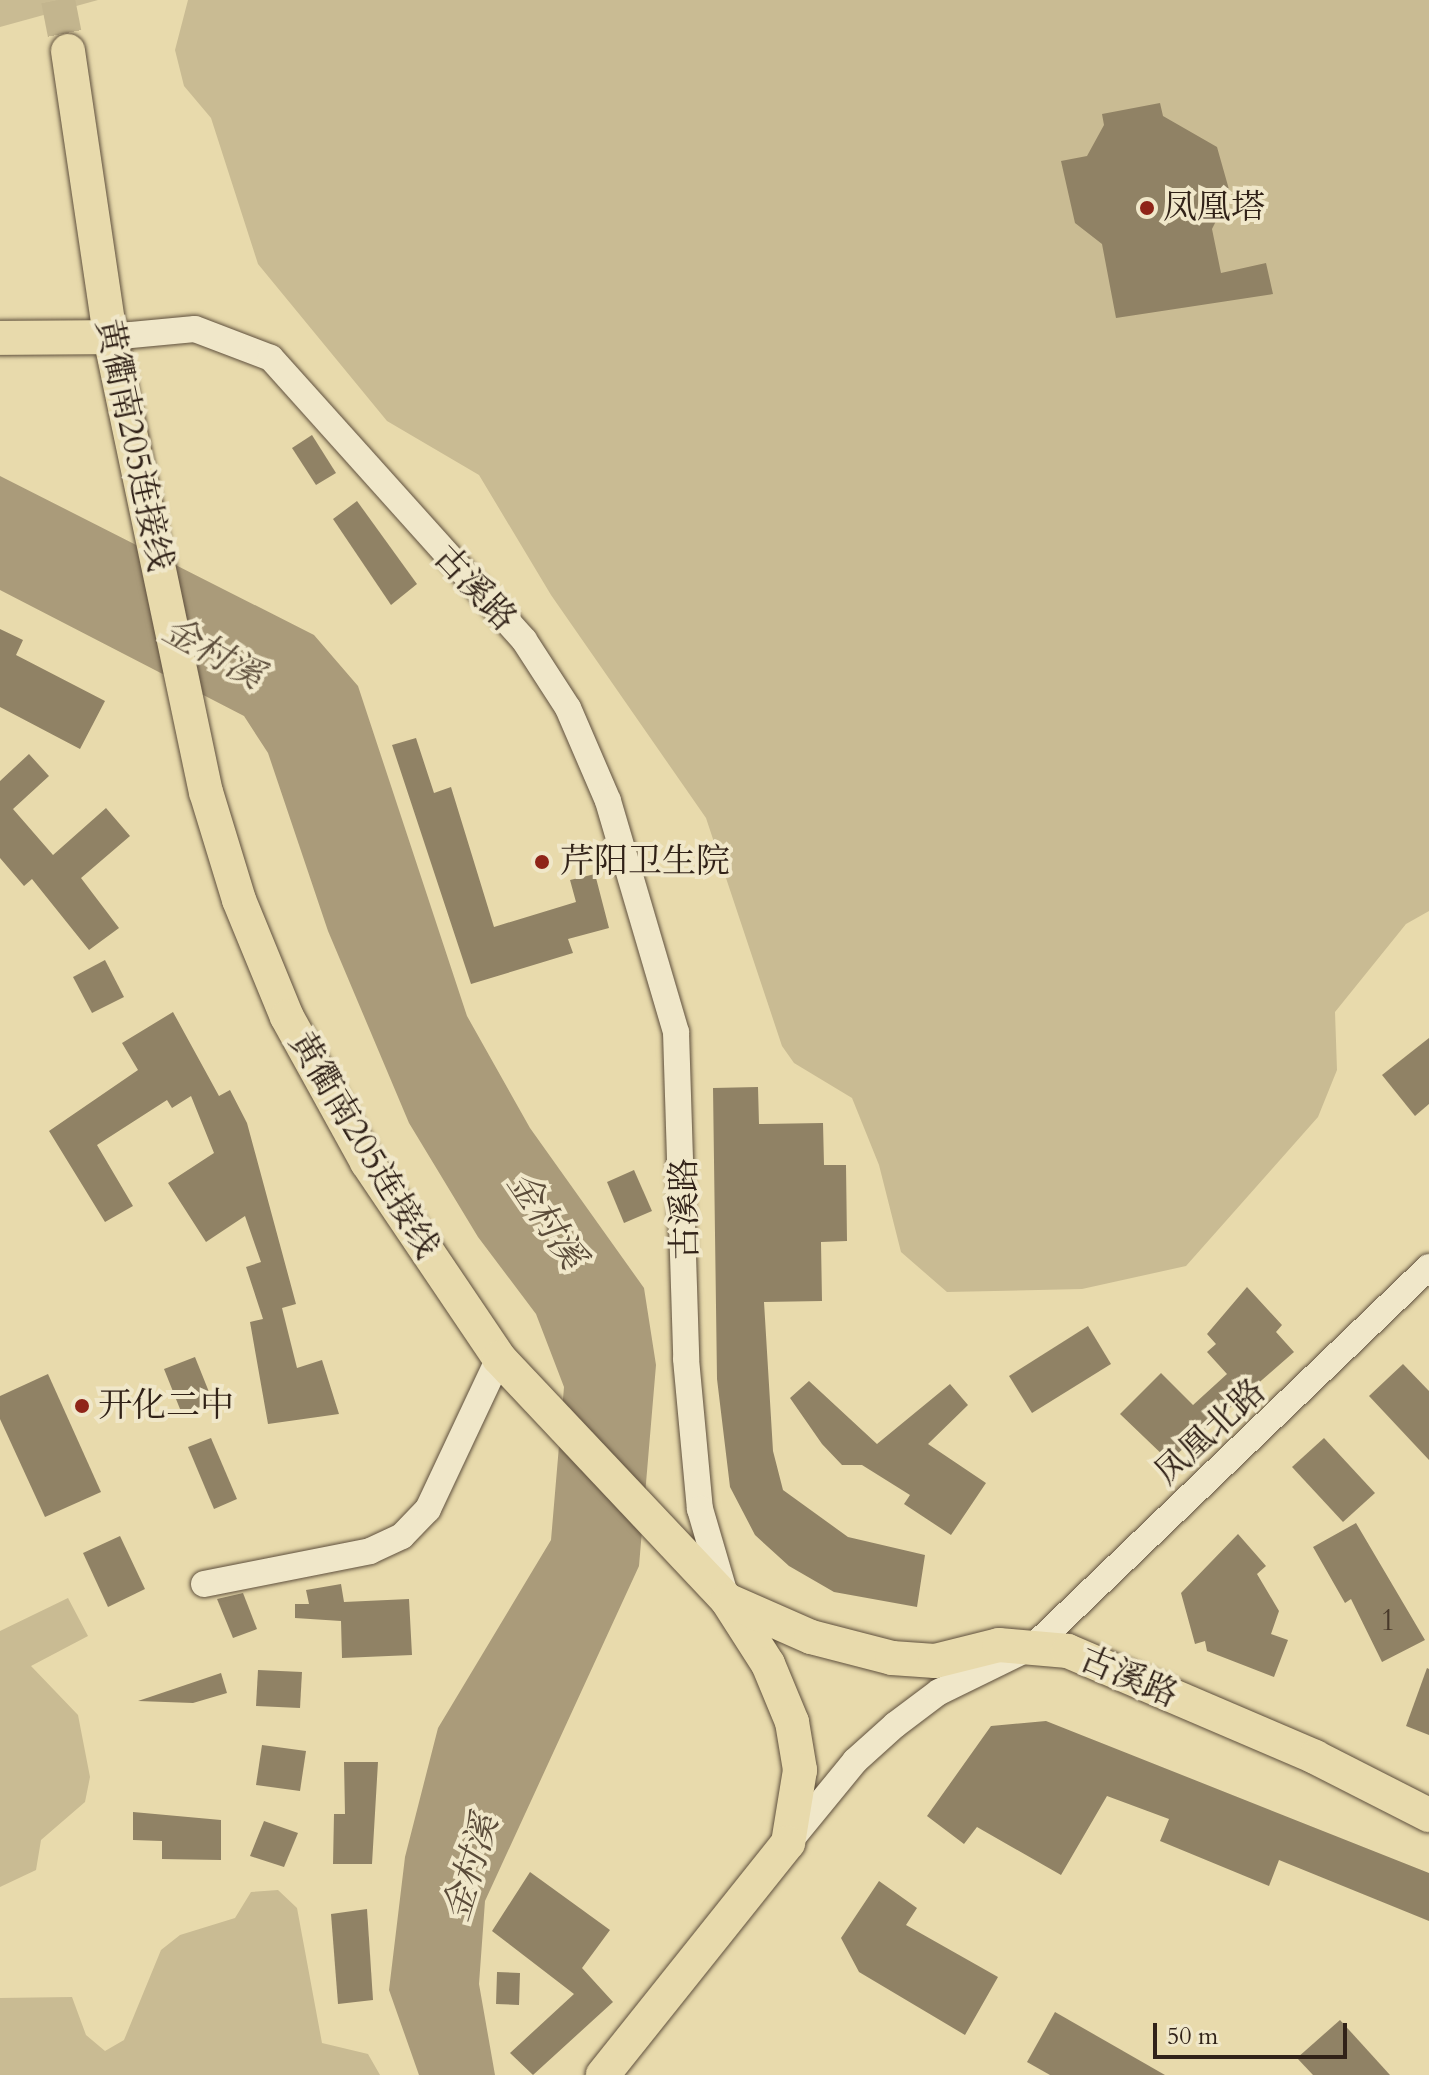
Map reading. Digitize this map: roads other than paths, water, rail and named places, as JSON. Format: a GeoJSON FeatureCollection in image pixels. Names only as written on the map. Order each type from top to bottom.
{"type":"FeatureCollection","features":[{"type":"Feature","properties":{"kind":"main road","name":"黄衢南205连接线"},"geometry":{"type":"LineString","coordinates":[[68,51],[110,337],[198,752],[239,900],[287,1017],[367,1162],[499,1358],[727,1600],[768,1664],[792,1722],[800,1770],[788,1843],[610,2066]]}},
{"type":"Feature","properties":{"kind":"main road"},"geometry":{"type":"LineString","coordinates":[[0,338],[110,337]]}},
{"type":"Feature","properties":{"kind":"main road","name":"古溪路"},"geometry":{"type":"LineString","coordinates":[[727,1600],[811,1637],[892,1658],[935,1661],[1035,1645],[1123,1674],[1429,1815]]}},
{"type":"Feature","properties":{"kind":"street","name":"古溪路"},"geometry":{"type":"LineString","coordinates":[[110,337],[195,329],[271,358],[524,640],[568,708],[608,801],[676,1032],[686,1359],[700,1509],[727,1600]]}},
{"type":"Feature","properties":{"kind":"street","name":"凤凰北路"},"geometry":{"type":"LineString","coordinates":[[788,1843],[855,1761],[895,1725],[939,1692],[1035,1645],[1429,1267]]}},
{"type":"Feature","properties":{"kind":"street"},"geometry":{"type":"LineString","coordinates":[[204,1584],[370,1551],[402,1536],[428,1509],[499,1358]]}},
{"type":"Feature","properties":{"kind":"water","name":"金村溪"},"geometry":{"type":"Polygon","coordinates":[[[0,476],[314,635],[358,686],[467,1016],[530,1128],[644,1288],[656,1365],[639,1566],[485,1901],[479,1984],[495,2075],[419,2075],[389,1990],[405,1857],[438,1728],[551,1540],[564,1387],[536,1314],[478,1237],[409,1123],[328,931],[268,753],[244,716],[0,590],[0,476]]]}},
{"type":"Feature","properties":{"kind":"tunnel"},"geometry":{"type":"LineString","coordinates":[[58,0],[68,51]]}},
{"type":"Feature","properties":{"kind":"place","name":"凤凰塔"},"geometry":{"type":"Point","coordinates":[1147,208]}},
{"type":"Feature","properties":{"kind":"place","name":"芹阳卫生院"},"geometry":{"type":"Point","coordinates":[542,862]}},
{"type":"Feature","properties":{"kind":"place","name":"开化二中"},"geometry":{"type":"Point","coordinates":[82,1406]}}]}
